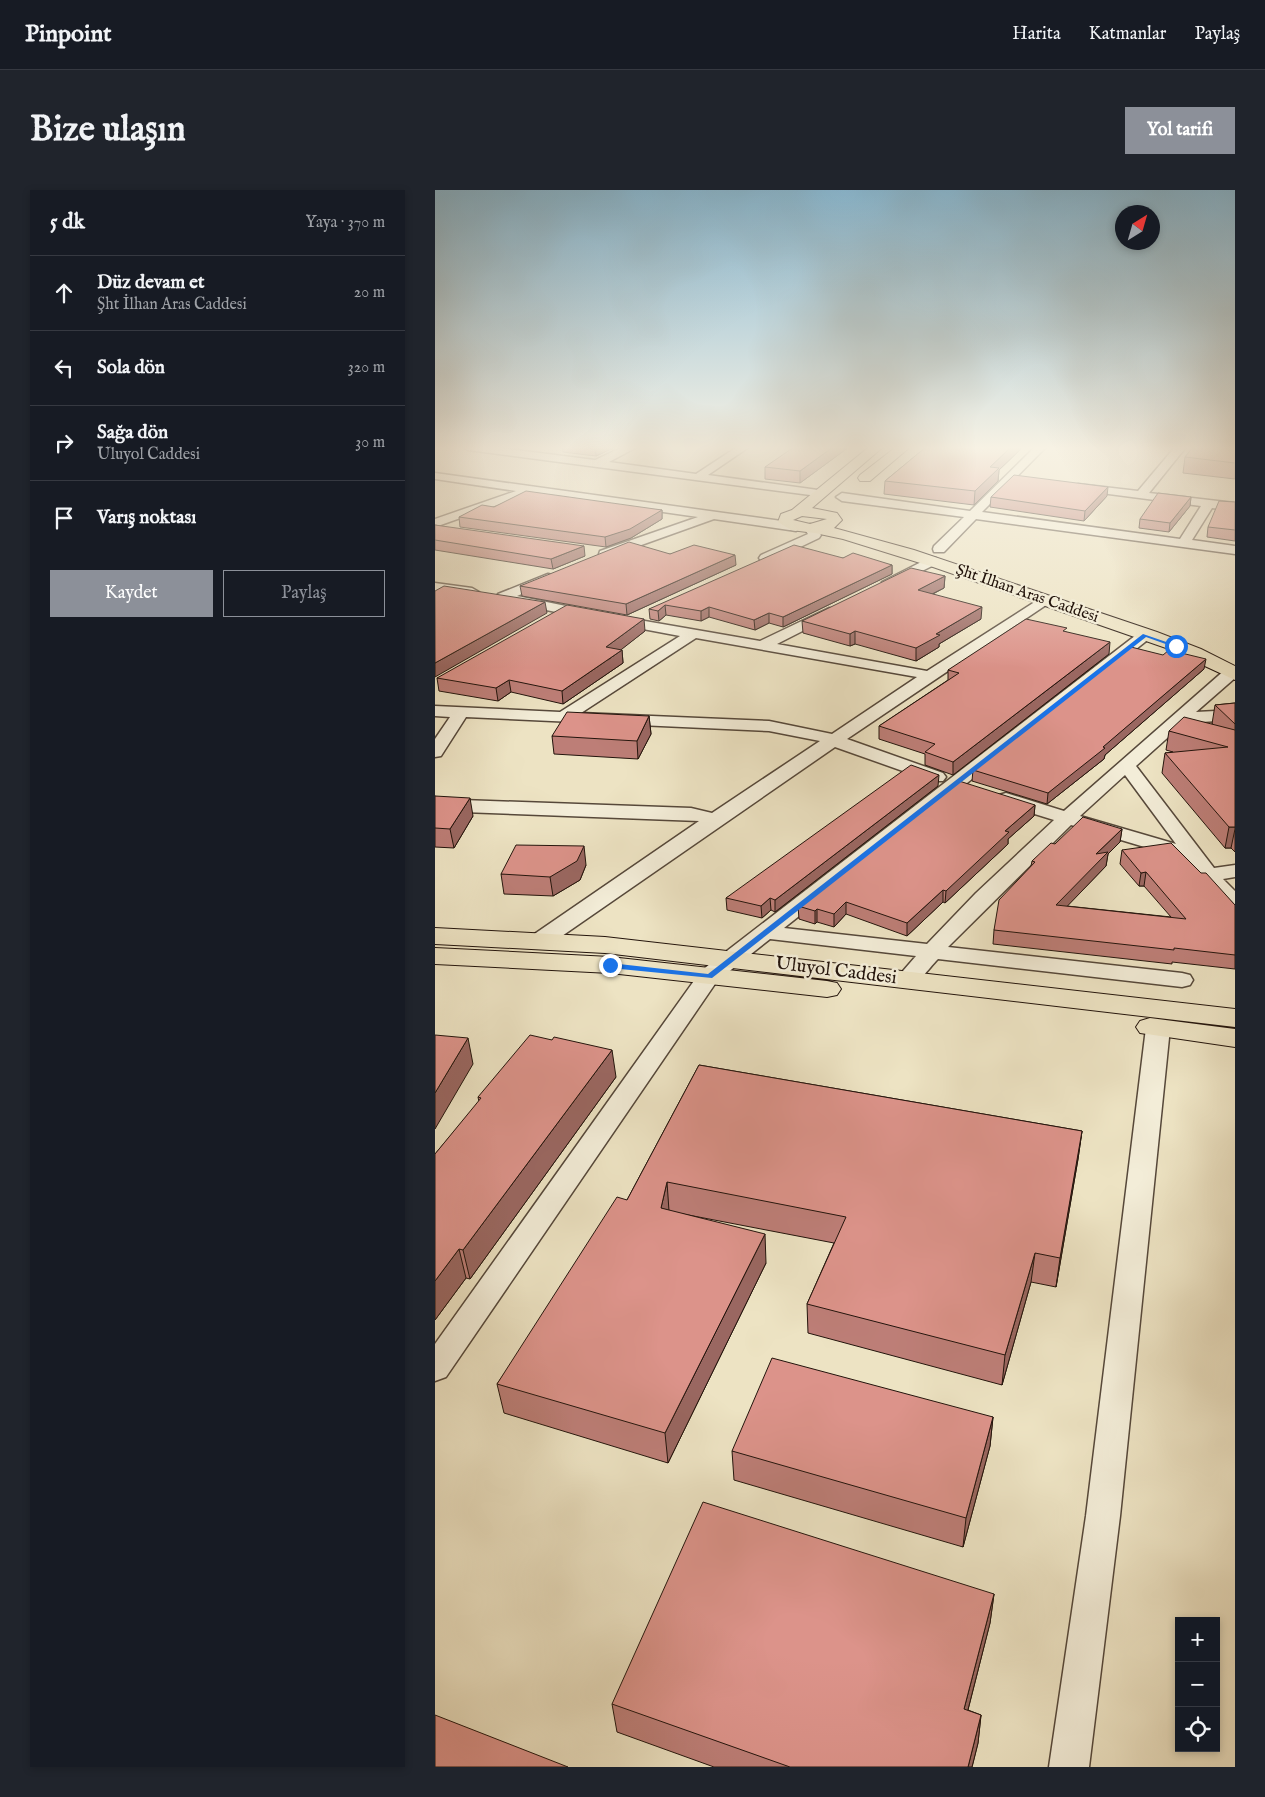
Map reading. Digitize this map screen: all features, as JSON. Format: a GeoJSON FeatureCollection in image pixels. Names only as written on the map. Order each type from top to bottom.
{"type":"FeatureCollection","features":[{"type":"Feature","properties":{"kind":"main road"},"geometry":{"type":"LineString","coordinates":[[802,522],[826,526],[831,521]]}},
{"type":"Feature","properties":{"kind":"main road","name":"Şht İlhan Aras Caddesi"},"geometry":{"type":"LineString","coordinates":[[843,521],[901,536],[935,555],[1044,600],[1205,658],[1234,673]]}},
{"type":"Feature","properties":{"kind":"main road","name":"Şht İlhan Aras Caddesi"},"geometry":{"type":"LineString","coordinates":[[802,522],[876,543],[935,555],[1189,633]]}},
{"type":"Feature","properties":{"kind":"main road","name":"Uluyol Caddesi"},"geometry":{"type":"LineString","coordinates":[[435,936],[541,940],[605,945],[719,967],[1235,1038]]}},
{"type":"Feature","properties":{"kind":"main road","name":"Uluyol Caddesi"},"geometry":{"type":"LineString","coordinates":[[435,956],[610,965],[719,967],[907,980],[1235,1018]]}},
{"type":"Feature","properties":{"kind":"street"},"geometry":{"type":"LineString","coordinates":[[597,555],[698,521]]}},
{"type":"Feature","properties":{"kind":"street"},"geometry":{"type":"LineString","coordinates":[[781,521],[802,522]]}},
{"type":"Feature","properties":{"kind":"street"},"geometry":{"type":"LineString","coordinates":[[753,564],[815,535],[802,522],[793,521]]}},
{"type":"Feature","properties":{"kind":"street"},"geometry":{"type":"LineString","coordinates":[[878,587],[935,555],[968,521]]}},
{"type":"Feature","properties":{"kind":"street"},"geometry":{"type":"LineString","coordinates":[[1015,521],[1235,550]]}},
{"type":"Feature","properties":{"kind":"street"},"geometry":{"type":"LineString","coordinates":[[1184,543],[1198,521]]}},
{"type":"Feature","properties":{"kind":"street"},"geometry":{"type":"LineString","coordinates":[[435,529],[454,532]]}},
{"type":"Feature","properties":{"kind":"street"},"geometry":{"type":"LineString","coordinates":[[493,596],[563,572]]}},
{"type":"Feature","properties":{"kind":"street"},"geometry":{"type":"LineString","coordinates":[[438,589],[493,596],[583,613]]}},
{"type":"Feature","properties":{"kind":"street"},"geometry":{"type":"LineString","coordinates":[[541,940],[715,819],[1044,600]]}},
{"type":"Feature","properties":{"kind":"street"},"geometry":{"type":"LineString","coordinates":[[763,645],[843,605]]}},
{"type":"Feature","properties":{"kind":"street"},"geometry":{"type":"LineString","coordinates":[[550,619],[566,610]]}},
{"type":"Feature","properties":{"kind":"street"},"geometry":{"type":"LineString","coordinates":[[627,622],[645,614]]}},
{"type":"Feature","properties":{"kind":"street"},"geometry":{"type":"LineString","coordinates":[[601,617],[920,673]]}},
{"type":"Feature","properties":{"kind":"street"},"geometry":{"type":"LineString","coordinates":[[563,717],[694,632]]}},
{"type":"Feature","properties":{"kind":"street"},"geometry":{"type":"LineString","coordinates":[[435,1368],[719,967],[1145,635]]}},
{"type":"Feature","properties":{"kind":"street"},"geometry":{"type":"LineString","coordinates":[[907,980],[932,951],[1066,818],[1234,673]]}},
{"type":"Feature","properties":{"kind":"street"},"geometry":{"type":"LineString","coordinates":[[435,712],[769,726],[833,740],[972,789]]}},
{"type":"Feature","properties":{"kind":"street"},"geometry":{"type":"LineString","coordinates":[[435,752],[461,713]]}},
{"type":"Feature","properties":{"kind":"street"},"geometry":{"type":"LineString","coordinates":[[1180,718],[1235,715]]}},
{"type":"Feature","properties":{"kind":"street"},"geometry":{"type":"LineString","coordinates":[[1127,764],[1194,856],[1235,904]]}},
{"type":"Feature","properties":{"kind":"street"},"geometry":{"type":"LineString","coordinates":[[991,794],[1194,856]]}},
{"type":"Feature","properties":{"kind":"street"},"geometry":{"type":"LineString","coordinates":[[435,805],[691,814],[715,819]]}},
{"type":"Feature","properties":{"kind":"street"},"geometry":{"type":"LineString","coordinates":[[1209,875],[1235,871]]}},
{"type":"Feature","properties":{"kind":"street"},"geometry":{"type":"LineString","coordinates":[[764,932],[1182,980]]}},
{"type":"Feature","properties":{"kind":"street"},"geometry":{"type":"LineString","coordinates":[[1069,1767],[1103,1516],[1158,1028]]}},
{"type":"Feature","properties":{"kind":"building"},"geometry":{"type":"Polygon","coordinates":[[[485,521],[644,521],[630,529],[605,537],[485,521]]]}},
{"type":"Feature","properties":{"kind":"building"},"geometry":{"type":"Polygon","coordinates":[[[1152,521],[1172,521],[1170,523],[1152,521]]]}},
{"type":"Feature","properties":{"kind":"building"},"geometry":{"type":"Polygon","coordinates":[[[1211,521],[1235,521],[1235,530],[1208,527],[1211,521]]]}},
{"type":"Feature","properties":{"kind":"building"},"geometry":{"type":"Polygon","coordinates":[[[435,525],[584,546],[551,559],[435,540],[435,525]]]}},
{"type":"Feature","properties":{"kind":"building"},"geometry":{"type":"Polygon","coordinates":[[[629,542],[670,554],[694,545],[735,555],[626,604],[520,586],[629,542]]]}},
{"type":"Feature","properties":{"kind":"building"},"geometry":{"type":"Polygon","coordinates":[[[794,545],[843,558],[853,553],[892,565],[783,617],[769,613],[754,620],[709,607],[701,611],[665,605],[658,611],[649,609],[794,545]]]}},
{"type":"Feature","properties":{"kind":"building"},"geometry":{"type":"Polygon","coordinates":[[[911,568],[945,576],[918,590],[982,607],[936,634],[940,635],[916,648],[855,631],[850,634],[802,621],[911,568]]]}},
{"type":"Feature","properties":{"kind":"building"},"geometry":{"type":"Polygon","coordinates":[[[444,586],[545,602],[435,663],[435,591],[444,586]]]}},
{"type":"Feature","properties":{"kind":"building"},"geometry":{"type":"Polygon","coordinates":[[[567,605],[644,619],[606,647],[622,650],[562,691],[509,680],[496,688],[437,678],[567,605]]]}},
{"type":"Feature","properties":{"kind":"building"},"geometry":{"type":"Polygon","coordinates":[[[1026,619],[1067,628],[1063,631],[1110,642],[953,762],[925,752],[935,744],[879,726],[959,673],[948,670],[1026,619]]]}},
{"type":"Feature","properties":{"kind":"building"},"geometry":{"type":"Polygon","coordinates":[[[1131,647],[1163,655],[1169,650],[1206,659],[1103,747],[1105,748],[1048,793],[973,770],[1131,647]]]}},
{"type":"Feature","properties":{"kind":"building"},"geometry":{"type":"Polygon","coordinates":[[[1235,703],[1235,724],[1215,705],[1235,703]]]}},
{"type":"Feature","properties":{"kind":"building"},"geometry":{"type":"Polygon","coordinates":[[[567,712],[649,716],[637,741],[552,736],[567,712]]]}},
{"type":"Feature","properties":{"kind":"building"},"geometry":{"type":"Polygon","coordinates":[[[1184,717],[1235,730],[1235,827],[1229,827],[1165,753],[1228,747],[1169,731],[1184,717]]]}},
{"type":"Feature","properties":{"kind":"building"},"geometry":{"type":"Polygon","coordinates":[[[911,765],[939,775],[775,900],[770,898],[761,906],[726,898],[911,765]]]}},
{"type":"Feature","properties":{"kind":"building"},"geometry":{"type":"Polygon","coordinates":[[[959,781],[1035,805],[1005,831],[1009,832],[946,891],[943,890],[907,923],[846,902],[834,914],[798,906],[959,781]]]}},
{"type":"Feature","properties":{"kind":"building"},"geometry":{"type":"Polygon","coordinates":[[[435,796],[470,798],[450,829],[435,828],[435,796]]]}},
{"type":"Feature","properties":{"kind":"building"},"geometry":{"type":"Polygon","coordinates":[[[1083,817],[1122,829],[1096,854],[1108,852],[1056,905],[1186,919],[1146,872],[1141,873],[1122,850],[1171,843],[1201,873],[1206,873],[1235,905],[1235,955],[994,930],[999,900],[1035,862],[1032,861],[1051,843],[1055,844],[1083,817]]]}},
{"type":"Feature","properties":{"kind":"building"},"geometry":{"type":"Polygon","coordinates":[[[516,845],[584,846],[577,861],[550,877],[501,874],[516,845]]]}},
{"type":"Feature","properties":{"kind":"building"},"geometry":{"type":"Polygon","coordinates":[[[435,1035],[468,1038],[435,1093],[435,1035]]]}},
{"type":"Feature","properties":{"kind":"building"},"geometry":{"type":"Polygon","coordinates":[[[530,1035],[552,1040],[554,1037],[612,1050],[463,1250],[459,1249],[435,1281],[435,1154],[481,1098],[478,1097],[530,1035]]]}},
{"type":"Feature","properties":{"kind":"building"},"geometry":{"type":"Polygon","coordinates":[[[699,1065],[1082,1131],[1060,1258],[1035,1253],[1005,1355],[807,1304],[846,1217],[667,1182],[661,1208],[765,1234],[665,1433],[497,1384],[617,1197],[627,1200],[699,1065]]]}},
{"type":"Feature","properties":{"kind":"building"},"geometry":{"type":"Polygon","coordinates":[[[772,1358],[993,1417],[966,1518],[732,1451],[772,1358]]]}},
{"type":"Feature","properties":{"kind":"building"},"geometry":{"type":"Polygon","coordinates":[[[703,1502],[994,1594],[964,1709],[981,1715],[968,1767],[790,1767],[612,1704],[703,1502]]]}},
{"type":"Feature","properties":{"kind":"building"},"geometry":{"type":"Polygon","coordinates":[[[435,1715],[568,1767],[435,1767],[435,1715]]]}},
{"type":"Feature","properties":{"kind":"route"},"geometry":{"type":"LineString","coordinates":[[610,965],[709,976],[953,783],[1145,635],[1176,646]]}}]}
